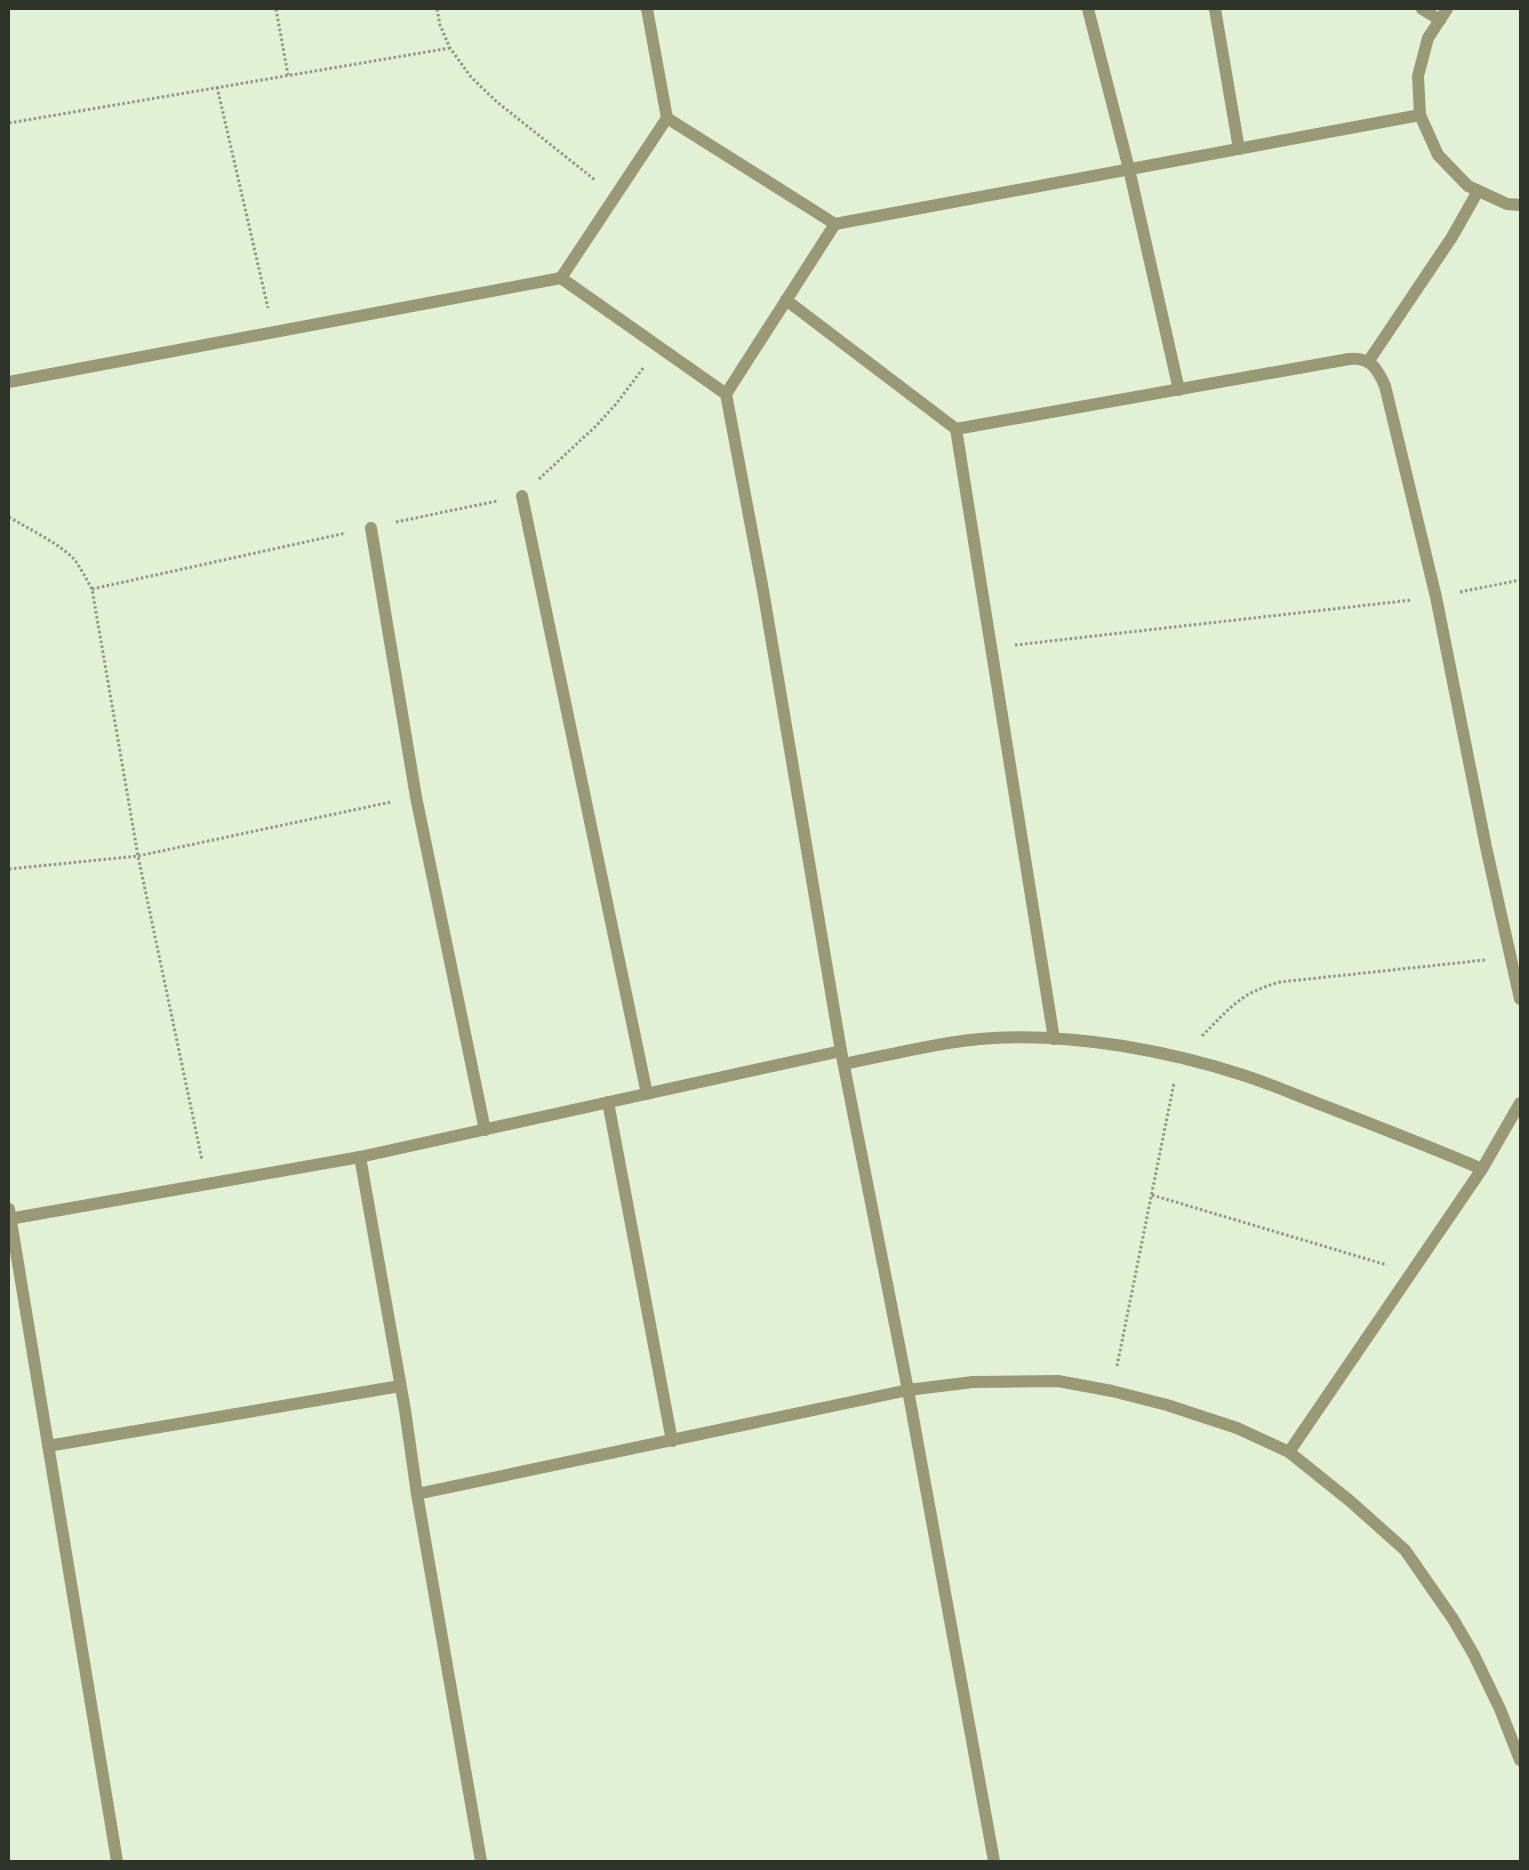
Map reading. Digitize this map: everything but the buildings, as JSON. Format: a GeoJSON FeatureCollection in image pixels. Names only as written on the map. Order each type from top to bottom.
{"type":"FeatureCollection","features":[{"type":"Feature","properties":{"kind":"street"},"geometry":{"type":"LineString","coordinates":[[561,278],[667,118],[647,9]]}},
{"type":"Feature","properties":{"kind":"street"},"geometry":{"type":"LineString","coordinates":[[1088,9],[1129,169],[1179,390]]}},
{"type":"Feature","properties":{"kind":"street"},"geometry":{"type":"LineString","coordinates":[[1216,9],[1239,149]]}},
{"type":"Feature","properties":{"kind":"street"},"geometry":{"type":"LineString","coordinates":[[1422,9],[1440,20]]}},
{"type":"Feature","properties":{"kind":"street"},"geometry":{"type":"LineString","coordinates":[[1447,9],[1428,38],[1418,76],[1420,115],[1438,155],[1468,186],[1507,204],[1520,205]]}},
{"type":"Feature","properties":{"kind":"street"},"geometry":{"type":"LineString","coordinates":[[667,118],[835,224],[1420,115]]}},
{"type":"Feature","properties":{"kind":"street"},"geometry":{"type":"LineString","coordinates":[[1368,362],[1442,251],[1478,191]]}},
{"type":"Feature","properties":{"kind":"street"},"geometry":{"type":"LineString","coordinates":[[835,224],[726,394],[763,590],[844,1064],[908,1390],[994,1861]]}},
{"type":"Feature","properties":{"kind":"street"},"geometry":{"type":"LineString","coordinates":[[9,382],[561,278],[726,394]]}},
{"type":"Feature","properties":{"kind":"street"},"geometry":{"type":"LineString","coordinates":[[786,300],[956,428],[1054,1039]]}},
{"type":"Feature","properties":{"kind":"street"},"geometry":{"type":"LineString","coordinates":[[956,428],[1349,359],[1360,358],[1368,362],[1380,374],[1385,386],[1436,597],[1486,847],[1520,999]]}},
{"type":"Feature","properties":{"kind":"street"},"geometry":{"type":"LineString","coordinates":[[522,496],[648,1094]]}},
{"type":"Feature","properties":{"kind":"street"},"geometry":{"type":"LineString","coordinates":[[372,528],[416,797],[485,1130]]}},
{"type":"Feature","properties":{"kind":"street"},"geometry":{"type":"LineString","coordinates":[[844,1064],[945,1043],[994,1038],[1038,1037],[1137,1048],[1247,1076],[1482,1169]]}},
{"type":"Feature","properties":{"kind":"street"},"geometry":{"type":"LineString","coordinates":[[116,1861],[9,1216],[360,1157],[842,1051]]}},
{"type":"Feature","properties":{"kind":"street"},"geometry":{"type":"LineString","coordinates":[[608,1102],[672,1441]]}},
{"type":"Feature","properties":{"kind":"street"},"geometry":{"type":"LineString","coordinates":[[1288,1452],[1482,1169],[1520,1103]]}},
{"type":"Feature","properties":{"kind":"street"},"geometry":{"type":"LineString","coordinates":[[360,1157],[481,1861]]}},
{"type":"Feature","properties":{"kind":"street"},"geometry":{"type":"LineString","coordinates":[[417,1494],[908,1390],[973,1382],[1017,1380],[1058,1381],[1112,1391],[1167,1405],[1238,1428],[1288,1452],[1350,1501],[1405,1550],[1453,1619],[1474,1655],[1500,1709],[1520,1760]]}},
{"type":"Feature","properties":{"kind":"street"},"geometry":{"type":"LineString","coordinates":[[48,1446],[400,1386]]}},
{"type":"Feature","properties":{"kind":"path"},"geometry":{"type":"LineString","coordinates":[[276,9],[288,75]]}},
{"type":"Feature","properties":{"kind":"path"},"geometry":{"type":"LineString","coordinates":[[437,9],[440,26],[450,48],[471,78],[497,102],[615,196]]}},
{"type":"Feature","properties":{"kind":"path"},"geometry":{"type":"LineString","coordinates":[[9,123],[450,48]]}},
{"type":"Feature","properties":{"kind":"path"},"geometry":{"type":"LineString","coordinates":[[217,87],[273,332]]}},
{"type":"Feature","properties":{"kind":"path"},"geometry":{"type":"LineString","coordinates":[[92,589],[522,496],[597,425],[616,404],[659,347]]}},
{"type":"Feature","properties":{"kind":"path"},"geometry":{"type":"LineString","coordinates":[[9,517],[72,557],[92,589],[138,856],[207,1184]]}},
{"type":"Feature","properties":{"kind":"path"},"geometry":{"type":"LineString","coordinates":[[992,648],[1436,597],[1520,580]]}},
{"type":"Feature","properties":{"kind":"path"},"geometry":{"type":"LineString","coordinates":[[9,869],[138,856],[416,797]]}},
{"type":"Feature","properties":{"kind":"path"},"geometry":{"type":"LineString","coordinates":[[1112,1391],[1179,1058],[1230,1006],[1249,993],[1265,986],[1300,978],[1510,957]]}},
{"type":"Feature","properties":{"kind":"path"},"geometry":{"type":"LineString","coordinates":[[1152,1195],[1412,1273]]}}]}
